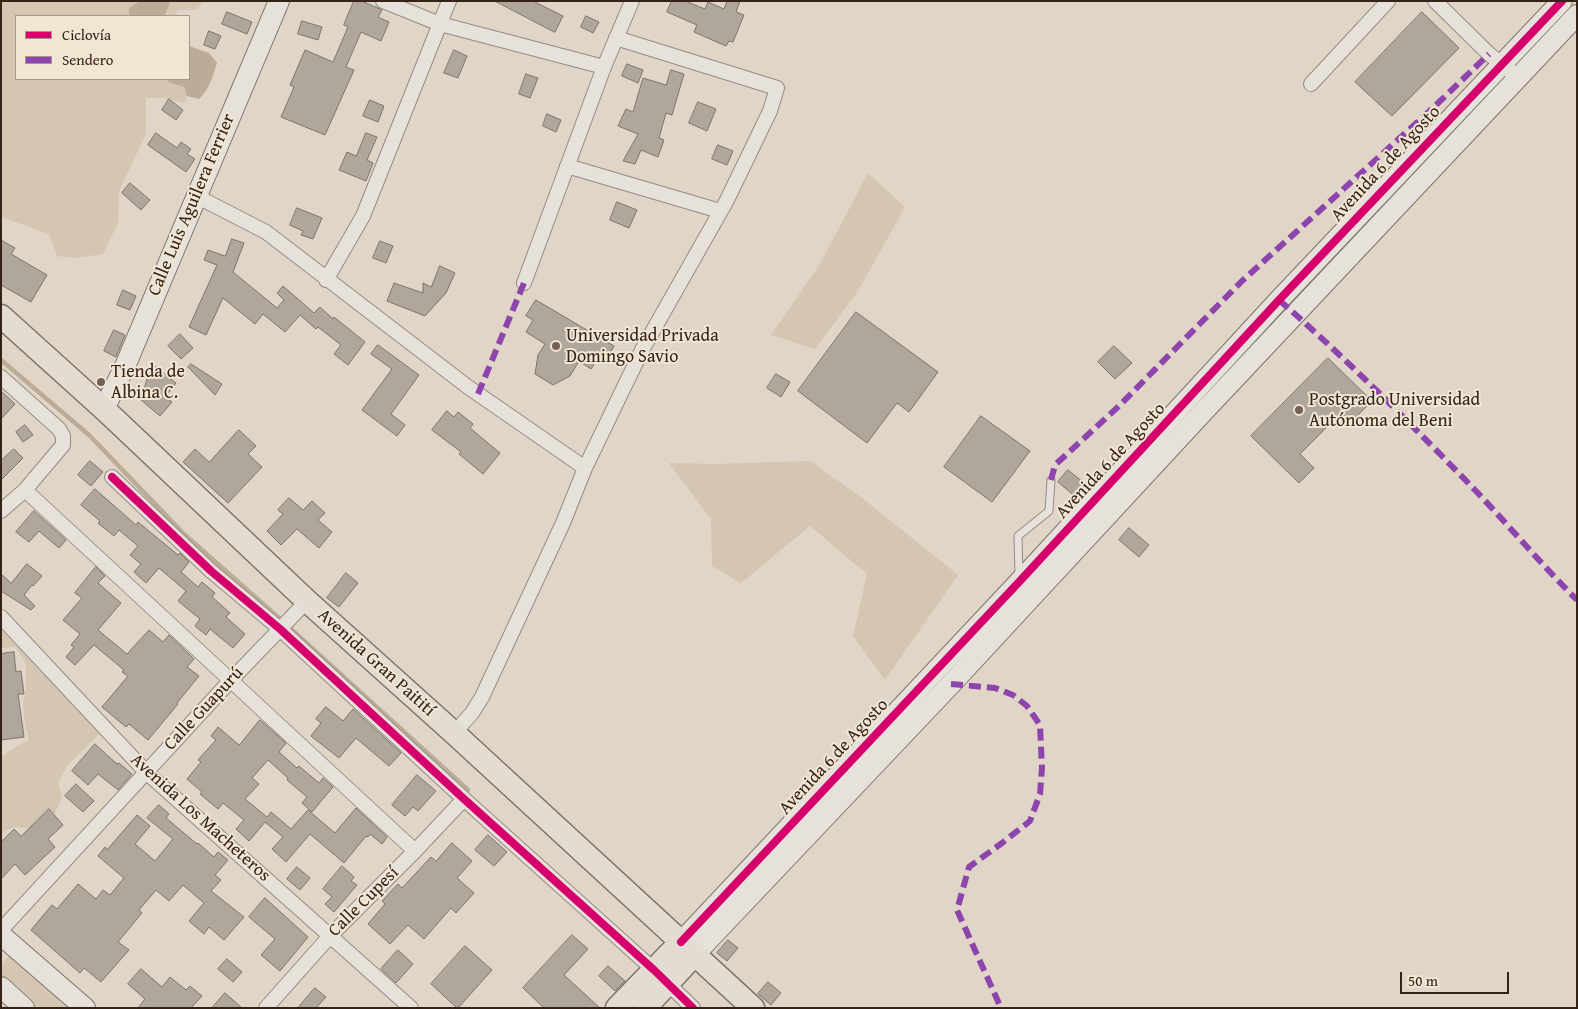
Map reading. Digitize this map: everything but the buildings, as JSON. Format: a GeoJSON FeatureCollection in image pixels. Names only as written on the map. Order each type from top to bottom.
{"type":"FeatureCollection","features":[{"type":"Feature","properties":{"kind":"main road","name":"Avenida Gran Paitití"},"geometry":{"type":"LineString","coordinates":[[1,316],[104,409],[307,601],[454,733],[753,1008]]}},
{"type":"Feature","properties":{"kind":"main road","name":"Avenida 6 de Agosto"},"geometry":{"type":"LineString","coordinates":[[617,1008],[661,977],[688,948]]}},
{"type":"Feature","properties":{"kind":"main road","name":"Avenida 6 de Agosto"},"geometry":{"type":"LineString","coordinates":[[646,1008],[661,977]]}},
{"type":"Feature","properties":{"kind":"street","name":"Calle Luis Aguilera Ferrier"},"geometry":{"type":"LineString","coordinates":[[104,409],[126,364],[279,1]]}},
{"type":"Feature","properties":{"kind":"street"},"geometry":{"type":"LineString","coordinates":[[383,1],[440,24],[604,67]]}},
{"type":"Feature","properties":{"kind":"street"},"geometry":{"type":"LineString","coordinates":[[326,280],[363,216],[449,1]]}},
{"type":"Feature","properties":{"kind":"street"},"geometry":{"type":"LineString","coordinates":[[524,282],[604,67],[632,1]]}},
{"type":"Feature","properties":{"kind":"street"},"geometry":{"type":"LineString","coordinates":[[1312,84],[1388,1]]}},
{"type":"Feature","properties":{"kind":"street"},"geometry":{"type":"LineString","coordinates":[[1435,1],[1518,78]]}},
{"type":"Feature","properties":{"kind":"street","name":"Avenida 6 de Agosto"},"geometry":{"type":"LineString","coordinates":[[1197,404],[1280,300],[1562,1]]}},
{"type":"Feature","properties":{"kind":"street","name":"Avenida 6 de Agosto"},"geometry":{"type":"LineString","coordinates":[[688,948],[1197,404],[1518,78],[1577,15]]}},
{"type":"Feature","properties":{"kind":"street"},"geometry":{"type":"LineString","coordinates":[[454,733],[472,713],[482,697],[563,523],[585,468],[642,350],[720,211],[770,111],[777,88],[616,38]]}},
{"type":"Feature","properties":{"kind":"street"},"geometry":{"type":"LineString","coordinates":[[567,166],[720,211]]}},
{"type":"Feature","properties":{"kind":"street"},"geometry":{"type":"LineString","coordinates":[[196,196],[266,232],[326,280],[468,387],[585,468]]}},
{"type":"Feature","properties":{"kind":"street"},"geometry":{"type":"LineString","coordinates":[[1,377],[59,429],[63,436],[63,444],[25,490],[1,511]]}},
{"type":"Feature","properties":{"kind":"street"},"geometry":{"type":"LineString","coordinates":[[112,477],[212,571],[280,629],[693,1008]]}},
{"type":"Feature","properties":{"kind":"street"},"geometry":{"type":"LineString","coordinates":[[25,490],[415,851]]}},
{"type":"Feature","properties":{"kind":"street","name":"Calle Guapurú"},"geometry":{"type":"LineString","coordinates":[[1,930],[230,681],[307,601]]}},
{"type":"Feature","properties":{"kind":"street","name":"Avenida Los Macheteros"},"geometry":{"type":"LineString","coordinates":[[1,617],[146,772],[411,1008]]}},
{"type":"Feature","properties":{"kind":"street","name":"Calle Cupesí"},"geometry":{"type":"LineString","coordinates":[[266,1008],[330,936],[464,799]]}},
{"type":"Feature","properties":{"kind":"street"},"geometry":{"type":"LineString","coordinates":[[1,935],[85,1008]]}},
{"type":"Feature","properties":{"kind":"street"},"geometry":{"type":"LineString","coordinates":[[1,987],[24,1008]]}},
{"type":"Feature","properties":{"kind":"lane"},"geometry":{"type":"LineString","coordinates":[[1025,589],[1018,536],[1049,511],[1051,480]]}},
{"type":"Feature","properties":{"kind":"shaded area"},"geometry":{"type":"Polygon","coordinates":[[[1,1],[204,1],[196,10],[178,10],[175,15],[15,15],[15,80],[166,80],[184,87],[187,96],[185,103],[163,98],[146,98],[146,134],[119,191],[118,223],[103,254],[76,258],[57,256],[49,234],[1,217],[1,1]]]}},
{"type":"Feature","properties":{"kind":"shaded area"},"geometry":{"type":"Polygon","coordinates":[[[140,1],[170,1],[164,15],[129,15],[129,8],[140,1]]]}},
{"type":"Feature","properties":{"kind":"shaded area"},"geometry":{"type":"Polygon","coordinates":[[[190,46],[209,53],[217,63],[208,87],[199,99],[187,96],[184,87],[166,80],[190,80],[190,46]]]}},
{"type":"Feature","properties":{"kind":"shaded area"},"geometry":{"type":"Polygon","coordinates":[[[868,173],[905,207],[858,291],[815,349],[771,335],[820,264],[868,173]]]}},
{"type":"Feature","properties":{"kind":"shaded area"},"geometry":{"type":"Polygon","coordinates":[[[810,461],[858,495],[958,575],[885,680],[853,636],[867,574],[810,526],[741,583],[712,566],[711,519],[669,463],[716,464],[810,461]]]}},
{"type":"Feature","properties":{"kind":"shaded area"},"geometry":{"type":"Polygon","coordinates":[[[1,630],[100,733],[67,766],[58,783],[62,797],[54,816],[39,831],[15,827],[1,834],[1,757],[29,740],[23,704],[26,689],[26,664],[16,647],[1,648],[1,630]]]}},
{"type":"Feature","properties":{"kind":"shaded area"},"geometry":{"type":"Polygon","coordinates":[[[9,956],[15,956],[74,1008],[34,1008],[1,979],[1,964],[9,956]]]}},
{"type":"Feature","properties":{"kind":"waterway"},"geometry":{"type":"LineString","coordinates":[[1,360],[89,435],[184,534],[279,618]]}},
{"type":"Feature","properties":{"kind":"waterway"},"geometry":{"type":"LineString","coordinates":[[291,629],[468,790]]}},
{"type":"Feature","properties":{"kind":"marked path"},"geometry":{"type":"LineString","coordinates":[[1051,480],[1055,465],[1119,406],[1242,281],[1434,107],[1489,54]]}},
{"type":"Feature","properties":{"kind":"marked path"},"geometry":{"type":"LineString","coordinates":[[478,394],[524,283]]}},
{"type":"Feature","properties":{"kind":"marked path"},"geometry":{"type":"LineString","coordinates":[[1279,300],[1330,346],[1404,418],[1476,491],[1577,600]]}},
{"type":"Feature","properties":{"kind":"marked path"},"geometry":{"type":"LineString","coordinates":[[951,684],[995,688],[1013,695],[1027,706],[1040,725],[1042,768],[1040,794],[1030,821],[969,867],[957,910],[1001,1008]]}},
{"type":"Feature","properties":{"kind":"cycle path"},"geometry":{"type":"LineString","coordinates":[[681,942],[1019,582],[1279,300],[1562,1]]}},
{"type":"Feature","properties":{"kind":"cycle path"},"geometry":{"type":"LineString","coordinates":[[112,477],[211,571],[280,629],[464,799],[654,970],[693,1008]]}},
{"type":"Feature","properties":{"kind":"place","name":"Universidad Privada Domingo Savio"},"geometry":{"type":"Point","coordinates":[556,346]}},
{"type":"Feature","properties":{"kind":"place","name":"Tienda de Albina C."},"geometry":{"type":"Point","coordinates":[101,382]}},
{"type":"Feature","properties":{"kind":"place","name":"Postgrado Universidad Autónoma del Beni"},"geometry":{"type":"Point","coordinates":[1299,410]}}]}
